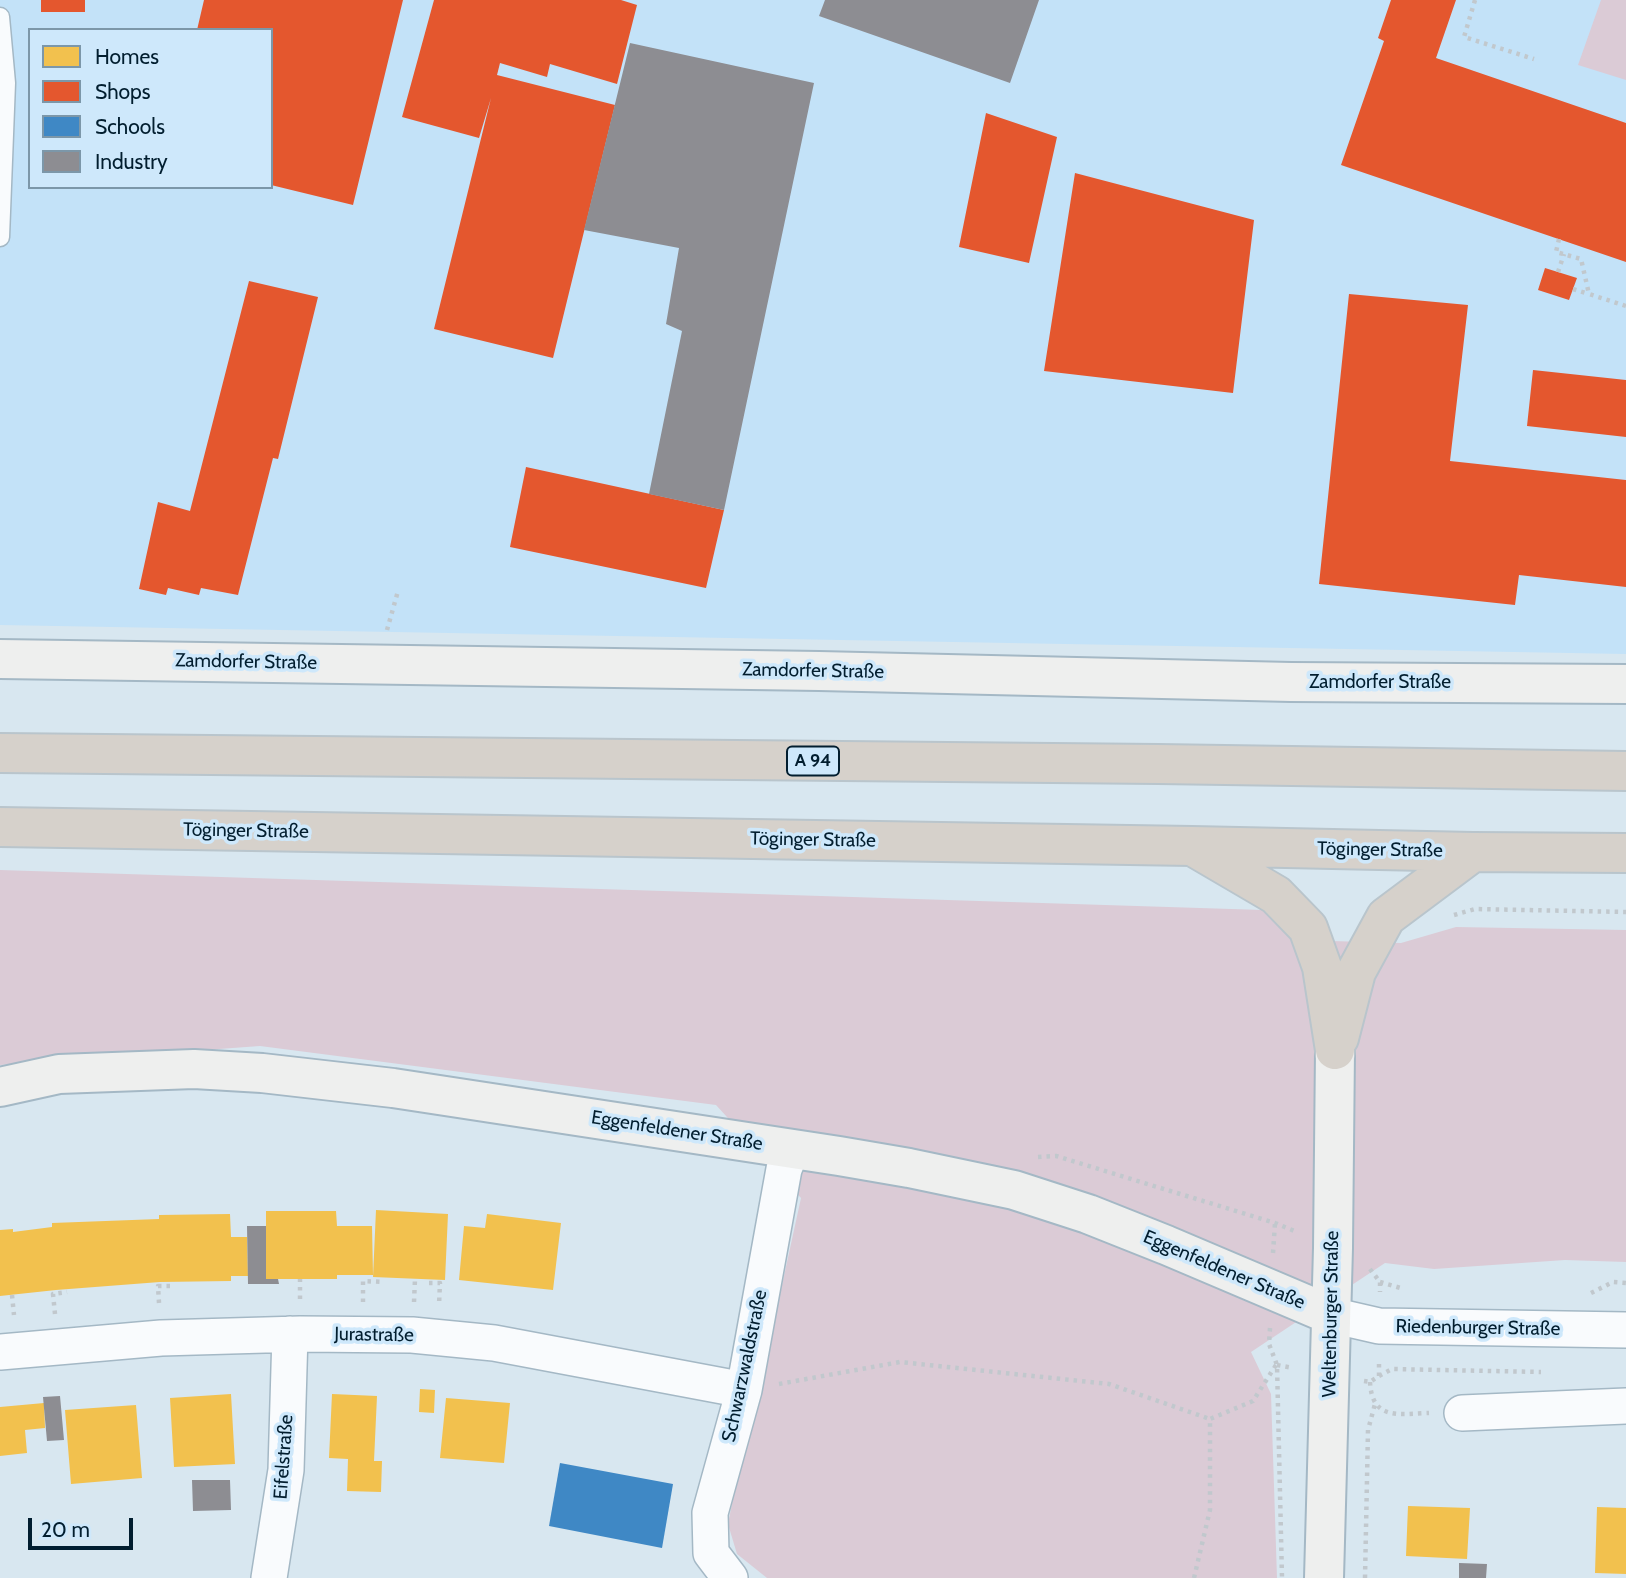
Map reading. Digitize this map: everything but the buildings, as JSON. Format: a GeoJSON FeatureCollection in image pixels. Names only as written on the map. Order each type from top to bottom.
{"type":"FeatureCollection","features":[{"type":"Feature","properties":{"kind":"highway","name":"A 94"},"geometry":{"type":"LineString","coordinates":[[0,753],[1626,771]]}},
{"type":"Feature","properties":{"kind":"highway","name":"Töginger Straße"},"geometry":{"type":"LineString","coordinates":[[0,827],[1626,853]]}},
{"type":"Feature","properties":{"kind":"highway"},"geometry":{"type":"LineString","coordinates":[[1192,846],[1276,895],[1308,928],[1322,967],[1335,1050]]}},
{"type":"Feature","properties":{"kind":"highway"},"geometry":{"type":"LineString","coordinates":[[1335,1050],[1356,972],[1386,917],[1473,852]]}},
{"type":"Feature","properties":{"kind":"street","name":"Zamdorfer Straße"},"geometry":{"type":"LineString","coordinates":[[0,659],[805,671],[1291,682],[1626,684]]}},
{"type":"Feature","properties":{"kind":"street","name":"Weltenburger Straße"},"geometry":{"type":"LineString","coordinates":[[1324,1578],[1332,1315],[1335,1050]]}},
{"type":"Feature","properties":{"kind":"street","name":"Eggenfeldener Straße"},"geometry":{"type":"LineString","coordinates":[[0,1087],[59,1074],[194,1069],[262,1073],[393,1088],[909,1168],[1014,1191],[1088,1214],[1332,1315]]}},
{"type":"Feature","properties":{"kind":"street","name":"Schwarzwaldstraße"},"geometry":{"type":"LineString","coordinates":[[730,1578],[711,1553],[710,1513],[744,1390],[784,1169],[792,1149]]}},
{"type":"Feature","properties":{"kind":"street","name":"Riedenburger Straße"},"geometry":{"type":"LineString","coordinates":[[1332,1315],[1379,1326],[1626,1330]]}},
{"type":"Feature","properties":{"kind":"street","name":"Eifelstraße"},"geometry":{"type":"LineString","coordinates":[[269,1578],[286,1470],[290,1335]]}},
{"type":"Feature","properties":{"kind":"street","name":"Jurastraße"},"geometry":{"type":"LineString","coordinates":[[0,1352],[136,1339],[412,1335],[494,1343],[744,1390]]}},
{"type":"Feature","properties":{"kind":"street"},"geometry":{"type":"LineString","coordinates":[[1461,1413],[1626,1406]]}},
{"type":"Feature","properties":{"kind":"lane"},"geometry":{"type":"LineString","coordinates":[[0,16],[6,83],[0,237]]}},
{"type":"Feature","properties":{"kind":"path"},"geometry":{"type":"LineString","coordinates":[[1475,0],[1464,37],[1534,59]]}},
{"type":"Feature","properties":{"kind":"path"},"geometry":{"type":"LineString","coordinates":[[1559,239],[1556,252],[1581,260],[1589,294]]}},
{"type":"Feature","properties":{"kind":"path"},"geometry":{"type":"LineString","coordinates":[[1558,272],[1564,254]]}},
{"type":"Feature","properties":{"kind":"path"},"geometry":{"type":"LineString","coordinates":[[1573,289],[1626,306]]}},
{"type":"Feature","properties":{"kind":"path"},"geometry":{"type":"LineString","coordinates":[[384,639],[398,591]]}},
{"type":"Feature","properties":{"kind":"path"},"geometry":{"type":"LineString","coordinates":[[1448,916],[1475,909],[1626,912]]}},
{"type":"Feature","properties":{"kind":"path"},"geometry":{"type":"LineString","coordinates":[[744,1390],[900,1362],[1109,1384],[1210,1419],[1253,1401],[1277,1365],[1282,1578]]}},
{"type":"Feature","properties":{"kind":"path"},"geometry":{"type":"LineString","coordinates":[[1379,1376],[1392,1369],[1543,1371]]}},
{"type":"Feature","properties":{"kind":"path"},"geometry":{"type":"LineString","coordinates":[[1370,1382],[1371,1396],[1385,1413],[1461,1413]]}},
{"type":"Feature","properties":{"kind":"path"},"geometry":{"type":"LineString","coordinates":[[1365,1578],[1368,1430],[1375,1404]]}},
{"type":"Feature","properties":{"kind":"path"},"geometry":{"type":"LineString","coordinates":[[1194,1578],[1210,1510],[1210,1419]]}},
{"type":"Feature","properties":{"kind":"shaded area"},"geometry":{"type":"Polygon","coordinates":[[[0,0],[1626,0],[1626,654],[0,625],[0,0]]]}},
{"type":"Feature","properties":{"kind":"shaded area"},"geometry":{"type":"Polygon","coordinates":[[[1601,0],[1626,0],[1626,80],[1578,65],[1601,0]]]}},
{"type":"Feature","properties":{"kind":"shaded area"},"geometry":{"type":"Polygon","coordinates":[[[0,870],[1263,910],[1296,940],[1401,943],[1456,927],[1626,930],[1626,1262],[1565,1260],[1434,1269],[1385,1263],[1251,1352],[1271,1394],[1277,1578],[767,1578],[737,1554],[728,1524],[801,1198],[716,1105],[260,1046],[0,1065],[0,870]]]}}]}
